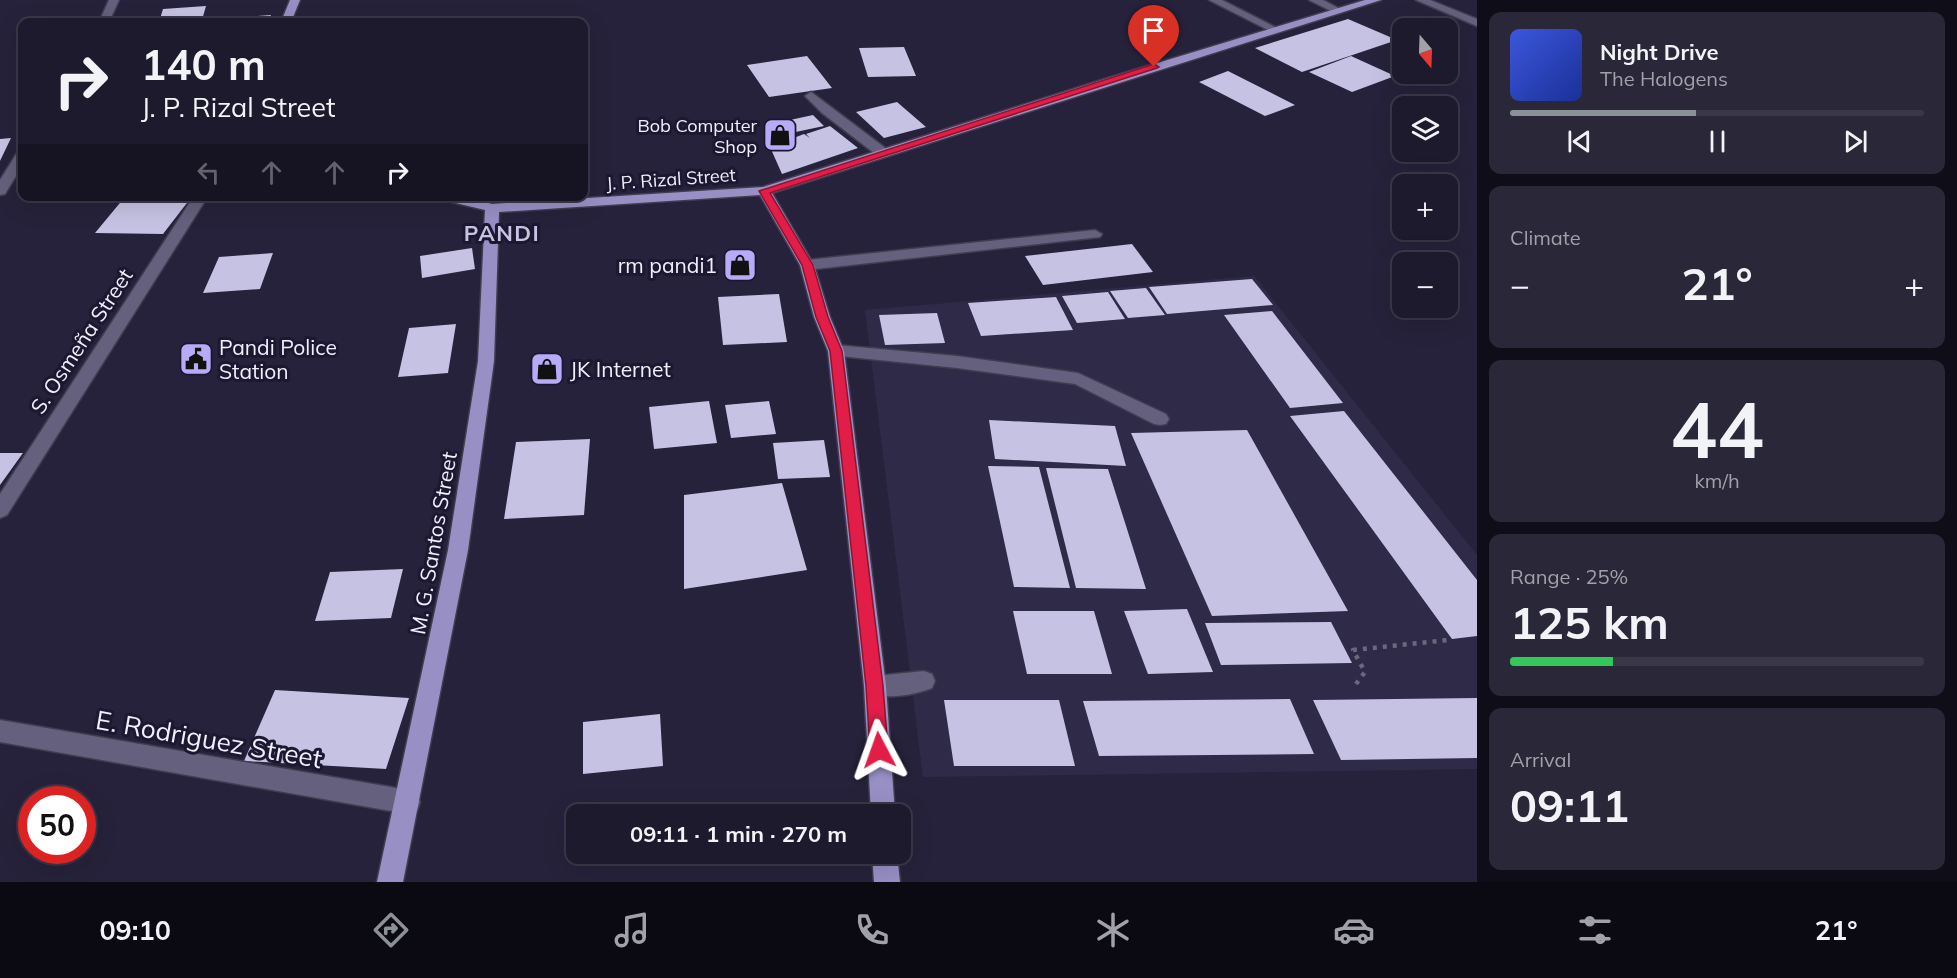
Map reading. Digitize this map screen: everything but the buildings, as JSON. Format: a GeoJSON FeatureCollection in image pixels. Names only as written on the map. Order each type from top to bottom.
{"type":"FeatureCollection","features":[{"type":"Feature","properties":{"kind":"main road"},"geometry":{"type":"LineString","coordinates":[[288,18],[295,0]]}},
{"type":"Feature","properties":{"kind":"main road","name":"J. P. Rizal Street"},"geometry":{"type":"LineString","coordinates":[[464,201],[492,208],[764,191],[1274,29],[1376,0]]}},
{"type":"Feature","properties":{"kind":"main road"},"geometry":{"type":"LineString","coordinates":[[764,191],[807,265],[822,317],[836,351],[875,686],[882,804]]}},
{"type":"Feature","properties":{"kind":"main road","name":"M. G. Santos Street"},"geometry":{"type":"LineString","coordinates":[[390,882],[458,550],[483,378],[492,208]]}},
{"type":"Feature","properties":{"kind":"main road"},"geometry":{"type":"LineString","coordinates":[[886,864],[887,882]]}},
{"type":"Feature","properties":{"kind":"street"},"geometry":{"type":"LineString","coordinates":[[105,18],[114,0]]}},
{"type":"Feature","properties":{"kind":"street"},"geometry":{"type":"LineString","coordinates":[[1214,0],[1274,29]]}},
{"type":"Feature","properties":{"kind":"street"},"geometry":{"type":"LineString","coordinates":[[1314,0],[1339,11]]}},
{"type":"Feature","properties":{"kind":"street"},"geometry":{"type":"LineString","coordinates":[[1421,0],[1477,23]]}},
{"type":"Feature","properties":{"kind":"street"},"geometry":{"type":"LineString","coordinates":[[812,96],[826,111],[883,153]]}},
{"type":"Feature","properties":{"kind":"street"},"geometry":{"type":"LineString","coordinates":[[0,191],[18,162]]}},
{"type":"Feature","properties":{"kind":"street","name":"S. Osmeña Street"},"geometry":{"type":"LineString","coordinates":[[0,510],[198,201]]}},
{"type":"Feature","properties":{"kind":"street"},"geometry":{"type":"LineString","coordinates":[[807,265],[1095,234]]}},
{"type":"Feature","properties":{"kind":"street"},"geometry":{"type":"LineString","coordinates":[[836,351],[957,362],[1078,379],[1160,419]]}},
{"type":"Feature","properties":{"kind":"street"},"geometry":{"type":"LineString","coordinates":[[875,686],[924,681]]}},
{"type":"Feature","properties":{"kind":"street","name":"E. Rodriguez Street"},"geometry":{"type":"LineString","coordinates":[[0,731],[408,802]]}},
{"type":"Feature","properties":{"kind":"path"},"geometry":{"type":"LineString","coordinates":[[1356,684],[1365,672],[1353,650],[1448,640]]}},
{"type":"Feature","properties":{"kind":"shaded area"},"geometry":{"type":"Polygon","coordinates":[[[1254,276],[1477,555],[1477,769],[923,777],[865,310],[1254,276]]]}},
{"type":"Feature","properties":{"kind":"place","name":"Bob Computer Shop"},"geometry":{"type":"Point","coordinates":[780,135]}},
{"type":"Feature","properties":{"kind":"place","name":"rm pandi1"},"geometry":{"type":"Point","coordinates":[740,265]}},
{"type":"Feature","properties":{"kind":"place","name":"Pandi Police Station"},"geometry":{"type":"Point","coordinates":[196,359]}},
{"type":"Feature","properties":{"kind":"place","name":"JK Internet"},"geometry":{"type":"Point","coordinates":[547,369]}},
{"type":"Feature","properties":{"kind":"district","name":"PANDI"},"geometry":{"type":"Point","coordinates":[502,233]}},
{"type":"Feature","properties":{"kind":"route"},"geometry":{"type":"LineString","coordinates":[[879,750],[875,686],[836,351],[822,317],[807,265],[764,191],[1154,67]]}}]}
